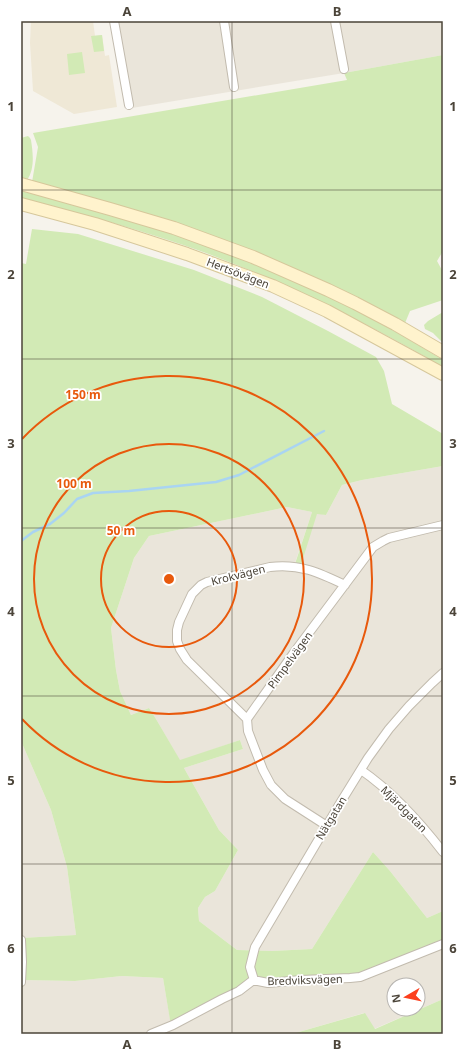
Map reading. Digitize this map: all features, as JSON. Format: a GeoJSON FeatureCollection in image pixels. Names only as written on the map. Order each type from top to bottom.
{"type":"FeatureCollection","features":[{"type":"Feature","properties":{"kind":"main road","name":"Hertsövägen"},"geometry":{"type":"LineString","coordinates":[[21,184],[174,228],[253,257],[355,303],[443,352]]}},
{"type":"Feature","properties":{"kind":"main road","name":"Hertsövägen"},"geometry":{"type":"LineString","coordinates":[[21,204],[95,224],[180,251],[273,286],[327,311],[443,374]]}},
{"type":"Feature","properties":{"kind":"street"},"geometry":{"type":"LineString","coordinates":[[114,21],[129,105]]}},
{"type":"Feature","properties":{"kind":"street"},"geometry":{"type":"LineString","coordinates":[[224,21],[234,86]]}},
{"type":"Feature","properties":{"kind":"street"},"geometry":{"type":"LineString","coordinates":[[336,21],[344,68]]}},
{"type":"Feature","properties":{"kind":"street","name":"Pimpelvägen"},"geometry":{"type":"LineString","coordinates":[[247,719],[293,654],[373,547],[389,538],[443,525]]}},
{"type":"Feature","properties":{"kind":"street","name":"Krokvägen"},"geometry":{"type":"LineString","coordinates":[[247,719],[187,660],[180,649],[177,641],[177,630],[194,591],[207,582],[281,565],[290,565],[306,569],[344,585]]}},
{"type":"Feature","properties":{"kind":"street","name":"Nätgatan"},"geometry":{"type":"LineString","coordinates":[[254,980],[250,966],[255,947],[361,770],[378,744],[399,718],[423,691],[443,673]]}},
{"type":"Feature","properties":{"kind":"street"},"geometry":{"type":"LineString","coordinates":[[247,719],[248,731],[263,770],[271,785],[285,799],[327,826]]}},
{"type":"Feature","properties":{"kind":"street","name":"Mjärdgatan"},"geometry":{"type":"LineString","coordinates":[[361,770],[391,793],[428,832],[443,852]]}},
{"type":"Feature","properties":{"kind":"street"},"geometry":{"type":"LineString","coordinates":[[21,940],[21,982]]}},
{"type":"Feature","properties":{"kind":"street","name":"Bredviksvägen"},"geometry":{"type":"LineString","coordinates":[[151,1034],[173,1025],[240,991],[254,980],[268,983],[360,977],[443,944]]}},
{"type":"Feature","properties":{"kind":"shaded area"},"geometry":{"type":"Polygon","coordinates":[[[31,21],[93,21],[95,36],[102,35],[105,56],[109,55],[117,107],[74,114],[33,91],[30,43],[31,21]]]}},
{"type":"Feature","properties":{"kind":"shaded area"},"geometry":{"type":"Polygon","coordinates":[[[116,21],[443,21],[443,55],[132,108],[116,21]]]}},
{"type":"Feature","properties":{"kind":"shaded area"},"geometry":{"type":"Polygon","coordinates":[[[443,466],[443,911],[427,918],[373,852],[312,949],[272,951],[237,950],[199,921],[198,908],[205,897],[215,891],[238,850],[219,830],[184,768],[243,749],[240,740],[180,761],[149,708],[131,715],[120,691],[111,628],[134,558],[149,536],[287,507],[312,512],[294,566],[317,513],[326,515],[342,485],[362,480],[443,466]]]}},
{"type":"Feature","properties":{"kind":"shaded area"},"geometry":{"type":"Polygon","coordinates":[[[21,741],[51,810],[67,867],[76,935],[21,938],[21,741]]]}},
{"type":"Feature","properties":{"kind":"shaded area"},"geometry":{"type":"Polygon","coordinates":[[[443,944],[443,999],[426,1006],[426,977],[386,977],[386,1017],[402,1017],[374,1029],[364,1013],[292,1034],[21,1034],[21,980],[75,981],[122,976],[163,978],[171,1025],[246,986],[443,944]]]}},
{"type":"Feature","properties":{"kind":"green space"},"geometry":{"type":"Polygon","coordinates":[[[102,35],[104,51],[94,52],[91,36],[102,35]]]}},
{"type":"Feature","properties":{"kind":"green space"},"geometry":{"type":"Polygon","coordinates":[[[82,52],[85,73],[69,75],[67,54],[82,52]]]}},
{"type":"Feature","properties":{"kind":"green space"},"geometry":{"type":"Polygon","coordinates":[[[443,55],[443,251],[437,261],[443,272],[443,300],[410,311],[403,328],[243,254],[31,188],[38,147],[33,133],[347,80],[344,73],[443,55]]]}},
{"type":"Feature","properties":{"kind":"green space"},"geometry":{"type":"Polygon","coordinates":[[[28,136],[31,140],[33,161],[30,176],[27,180],[21,178],[21,138],[28,136]]]}},
{"type":"Feature","properties":{"kind":"green space"},"geometry":{"type":"Polygon","coordinates":[[[21,191],[142,224],[202,244],[284,276],[331,298],[399,334],[443,360],[443,367],[386,335],[327,305],[237,265],[137,230],[21,198],[21,191]]]}},
{"type":"Feature","properties":{"kind":"green space"},"geometry":{"type":"Polygon","coordinates":[[[32,229],[78,234],[194,270],[262,297],[376,357],[384,371],[392,404],[443,434],[443,466],[362,480],[342,485],[326,515],[317,514],[300,568],[294,567],[312,512],[287,507],[149,536],[134,558],[111,628],[120,691],[131,715],[149,708],[180,760],[240,740],[243,749],[184,768],[219,830],[238,850],[215,891],[205,897],[198,908],[199,921],[237,950],[272,951],[312,949],[373,852],[427,918],[443,911],[443,944],[360,976],[254,980],[171,1026],[163,978],[122,976],[75,981],[21,980],[21,938],[76,935],[67,867],[51,810],[21,741],[21,263],[26,264],[32,229]]]}},
{"type":"Feature","properties":{"kind":"green space"},"geometry":{"type":"Polygon","coordinates":[[[443,312],[443,343],[433,333],[425,329],[424,325],[443,312]]]}},
{"type":"Feature","properties":{"kind":"green space"},"geometry":{"type":"Polygon","coordinates":[[[443,999],[443,1034],[292,1034],[365,1013],[375,1029],[402,1017],[426,1017],[426,1006],[443,999]]]}},
{"type":"Feature","properties":{"kind":"waterway"},"geometry":{"type":"LineString","coordinates":[[21,541],[33,532],[50,524],[64,513],[77,499],[93,493],[129,491],[216,482],[239,475],[324,431]]}}]}
